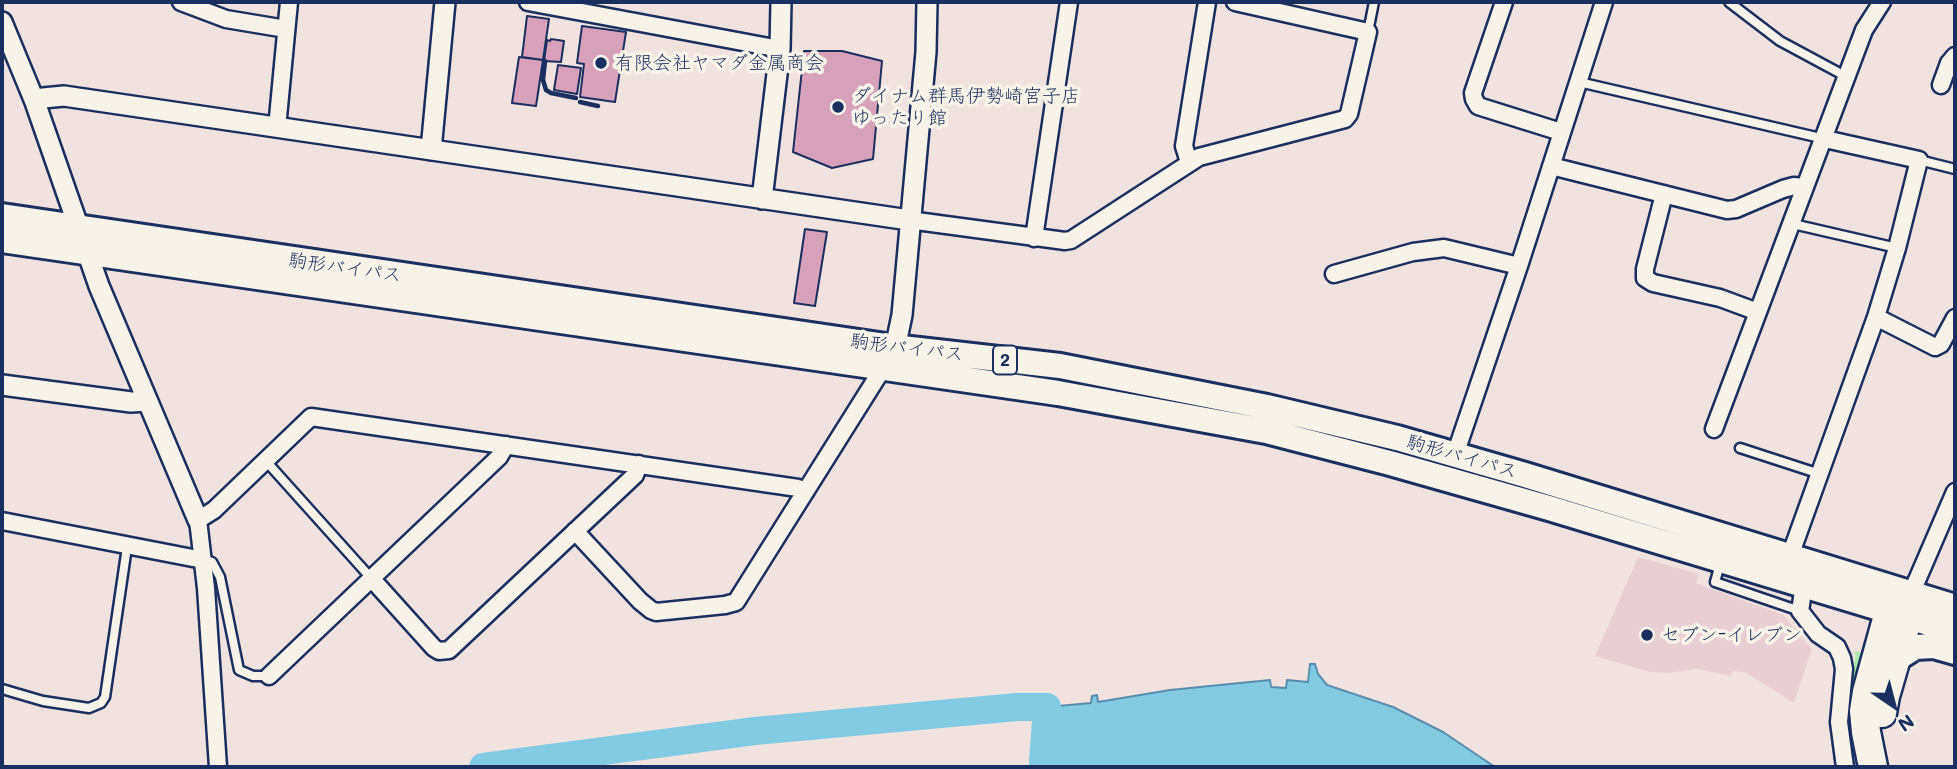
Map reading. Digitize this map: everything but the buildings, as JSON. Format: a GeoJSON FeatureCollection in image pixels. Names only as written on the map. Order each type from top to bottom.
{"type":"FeatureCollection","features":[{"type":"Feature","properties":{"kind":"highway"},"geometry":{"type":"LineString","coordinates":[[1892,767],[1882,715],[1896,659],[1903,607]]}},
{"type":"Feature","properties":{"kind":"highway"},"geometry":{"type":"LineString","coordinates":[[1857,758],[1867,692],[1903,607]]}},
{"type":"Feature","properties":{"kind":"main road","name":"駒形バイパス"},"geometry":{"type":"LineString","coordinates":[[2,216],[888,358],[1058,393],[1266,431],[1390,463],[1804,585],[1903,607],[1955,607]]}},
{"type":"Feature","properties":{"kind":"main road","name":"駒形バイパス"},"geometry":{"type":"LineString","coordinates":[[2,240],[888,358],[1060,366],[1267,407],[1397,438],[1790,556],[1955,631]]}},
{"type":"Feature","properties":{"kind":"main road"},"geometry":{"type":"LineString","coordinates":[[1896,659],[1915,648],[1934,646],[1955,652]]}},
{"type":"Feature","properties":{"kind":"street"},"geometry":{"type":"LineString","coordinates":[[181,2],[226,19],[286,29]]}},
{"type":"Feature","properties":{"kind":"street"},"geometry":{"type":"LineString","coordinates":[[277,128],[289,2]]}},
{"type":"Feature","properties":{"kind":"street"},"geometry":{"type":"LineString","coordinates":[[431,150],[446,2]]}},
{"type":"Feature","properties":{"kind":"street"},"geometry":{"type":"LineString","coordinates":[[528,2],[780,49]]}},
{"type":"Feature","properties":{"kind":"street"},"geometry":{"type":"LineString","coordinates":[[762,199],[780,49],[781,2]]}},
{"type":"Feature","properties":{"kind":"street"},"geometry":{"type":"LineString","coordinates":[[575,531],[640,601],[656,612],[731,604],[740,597],[888,358],[897,339],[902,315],[926,52],[926,2]]}},
{"type":"Feature","properties":{"kind":"street"},"geometry":{"type":"LineString","coordinates":[[1034,238],[1069,2]]}},
{"type":"Feature","properties":{"kind":"street"},"geometry":{"type":"LineString","coordinates":[[1188,162],[1184,146],[1207,2]]}},
{"type":"Feature","properties":{"kind":"street"},"geometry":{"type":"LineString","coordinates":[[35,102],[43,98],[64,96],[1034,238],[1071,240],[1199,157],[1345,119],[1349,114],[1368,32],[1235,2]]}},
{"type":"Feature","properties":{"kind":"street"},"geometry":{"type":"LineString","coordinates":[[1504,2],[1474,99],[1478,106],[1562,132]]}},
{"type":"Feature","properties":{"kind":"street"},"geometry":{"type":"LineString","coordinates":[[1455,455],[1604,2]]}},
{"type":"Feature","properties":{"kind":"street"},"geometry":{"type":"LineString","coordinates":[[1714,429],[1864,30],[1882,2]]}},
{"type":"Feature","properties":{"kind":"street"},"geometry":{"type":"LineString","coordinates":[[2,24],[35,102],[77,227],[146,401],[198,520],[217,760]]}},
{"type":"Feature","properties":{"kind":"street"},"geometry":{"type":"LineString","coordinates":[[1941,85],[1949,63],[1955,56]]}},
{"type":"Feature","properties":{"kind":"street"},"geometry":{"type":"LineString","coordinates":[[1790,556],[1876,317],[1919,160],[1825,139]]}},
{"type":"Feature","properties":{"kind":"street"},"geometry":{"type":"LineString","coordinates":[[1551,166],[1727,210],[1736,209],[1783,189],[1804,187]]}},
{"type":"Feature","properties":{"kind":"street"},"geometry":{"type":"LineString","coordinates":[[1664,194],[1645,278],[1653,283],[1720,298],[1758,312]]}},
{"type":"Feature","properties":{"kind":"street"},"geometry":{"type":"LineString","coordinates":[[1334,274],[1413,252],[1444,248],[1519,266]]}},
{"type":"Feature","properties":{"kind":"street"},"geometry":{"type":"LineString","coordinates":[[1876,317],[1935,347],[1941,344],[1955,318]]}},
{"type":"Feature","properties":{"kind":"street"},"geometry":{"type":"LineString","coordinates":[[2,385],[131,402],[146,401]]}},
{"type":"Feature","properties":{"kind":"street"},"geometry":{"type":"LineString","coordinates":[[198,520],[214,510],[264,459],[311,417],[806,491]]}},
{"type":"Feature","properties":{"kind":"street"},"geometry":{"type":"LineString","coordinates":[[269,676],[499,457],[506,445]]}},
{"type":"Feature","properties":{"kind":"street"},"geometry":{"type":"LineString","coordinates":[[371,578],[434,648],[439,651],[449,650],[635,475],[639,464]]}},
{"type":"Feature","properties":{"kind":"street"},"geometry":{"type":"LineString","coordinates":[[1903,607],[1955,492]]}},
{"type":"Feature","properties":{"kind":"street"},"geometry":{"type":"LineString","coordinates":[[2,521],[203,560]]}},
{"type":"Feature","properties":{"kind":"street"},"geometry":{"type":"LineString","coordinates":[[1804,585],[1800,611],[1818,634],[1837,647],[1842,658],[1844,669],[1839,722],[1857,758]]}},
{"type":"Feature","properties":{"kind":"lane"},"geometry":{"type":"LineString","coordinates":[[1368,32],[1374,2]]}},
{"type":"Feature","properties":{"kind":"lane"},"geometry":{"type":"LineString","coordinates":[[1729,2],[1780,41],[1847,77]]}},
{"type":"Feature","properties":{"kind":"lane"},"geometry":{"type":"LineString","coordinates":[[1577,82],[1825,139]]}},
{"type":"Feature","properties":{"kind":"lane"},"geometry":{"type":"LineString","coordinates":[[1919,160],[1955,169]]}},
{"type":"Feature","properties":{"kind":"lane"},"geometry":{"type":"LineString","coordinates":[[1793,224],[1805,229],[1897,248]]}},
{"type":"Feature","properties":{"kind":"lane"},"geometry":{"type":"LineString","coordinates":[[1390,463],[1397,438]]}},
{"type":"Feature","properties":{"kind":"lane"},"geometry":{"type":"LineString","coordinates":[[1740,449],[1820,474]]}},
{"type":"Feature","properties":{"kind":"lane"},"geometry":{"type":"LineString","coordinates":[[264,459],[371,578]]}},
{"type":"Feature","properties":{"kind":"lane"},"geometry":{"type":"LineString","coordinates":[[2,689],[43,701],[89,708],[101,703],[105,698],[127,547]]}},
{"type":"Feature","properties":{"kind":"lane"},"geometry":{"type":"LineString","coordinates":[[203,560],[212,562],[220,577],[239,670],[253,677],[269,676]]}},
{"type":"Feature","properties":{"kind":"lane"},"geometry":{"type":"LineString","coordinates":[[1721,561],[1715,582],[1800,611]]}},
{"type":"Feature","properties":{"kind":"shaded area"},"geometry":{"type":"Polygon","coordinates":[[[1638,557],[1699,574],[1696,583],[1783,615],[1812,649],[1794,703],[1745,672],[1733,671],[1730,676],[1698,669],[1668,673],[1650,672],[1595,656],[1638,557]]]}},
{"type":"Feature","properties":{"kind":"green space"},"geometry":{"type":"Polygon","coordinates":[[[1855,651],[1866,653],[1854,740],[1849,736],[1848,726],[1849,681],[1855,651]]]}},
{"type":"Feature","properties":{"kind":"water"},"geometry":{"type":"Polygon","coordinates":[[[1310,664],[1315,664],[1318,674],[1327,685],[1393,707],[1443,732],[1495,767],[1048,767],[1043,762],[1047,707],[1091,703],[1092,696],[1097,695],[1098,702],[1170,690],[1270,680],[1271,687],[1286,688],[1287,680],[1308,682],[1310,664]]]}},
{"type":"Feature","properties":{"kind":"waterway"},"geometry":{"type":"LineString","coordinates":[[483,767],[755,731],[1017,707],[1047,707],[1043,762],[1048,767]]}},
{"type":"Feature","properties":{"kind":"railway"},"geometry":{"type":"LineString","coordinates":[[545,61],[543,80],[546,90],[576,98]]}},
{"type":"Feature","properties":{"kind":"railway"},"geometry":{"type":"LineString","coordinates":[[580,102],[598,106]]}},
{"type":"Feature","properties":{"kind":"place","name":"有限会社ヤマダ金属商会"},"geometry":{"type":"Point","coordinates":[601,63]}},
{"type":"Feature","properties":{"kind":"place","name":"ダイナム群馬伊勢崎宮子店 ゆったり館"},"geometry":{"type":"Point","coordinates":[838,107]}},
{"type":"Feature","properties":{"kind":"place","name":"セブン-イレブン"},"geometry":{"type":"Point","coordinates":[1647,635]}}]}
